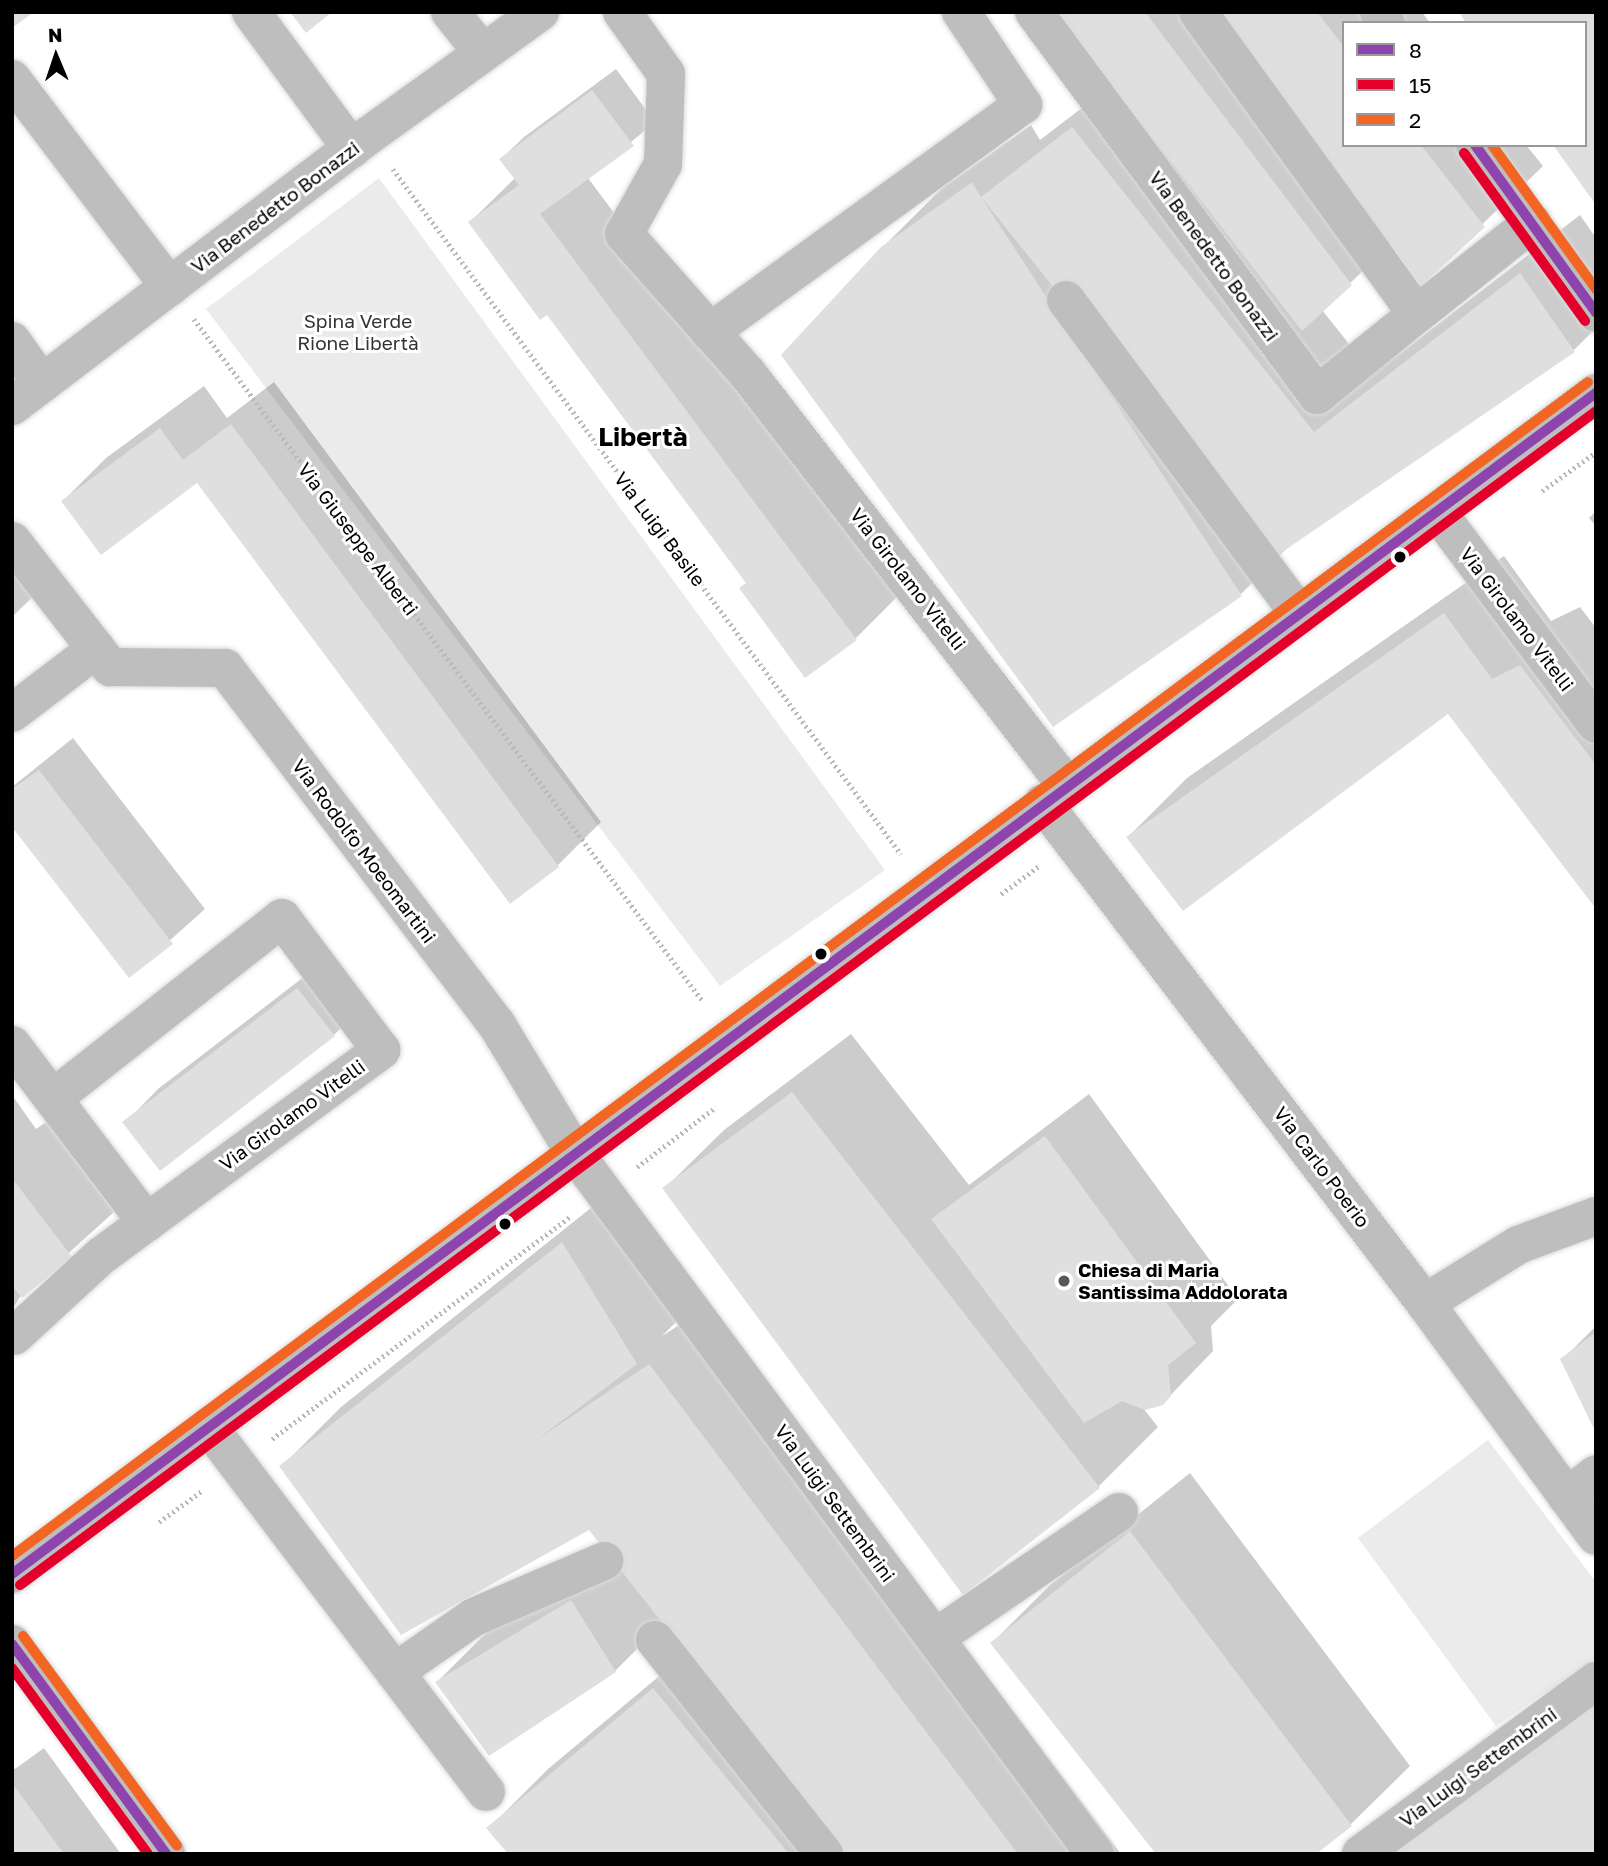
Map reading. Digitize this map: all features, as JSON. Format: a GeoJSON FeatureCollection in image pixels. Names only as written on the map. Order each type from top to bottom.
{"type":"FeatureCollection","features":[{"type":"Feature","properties":{"kind":"street"},"geometry":{"type":"LineString","coordinates":[[251,12],[360,142]]}},
{"type":"Feature","properties":{"kind":"street"},"geometry":{"type":"LineString","coordinates":[[450,12],[482,52]]}},
{"type":"Feature","properties":{"kind":"street","name":"Via Benedetto Bonazzi"},"geometry":{"type":"LineString","coordinates":[[12,406],[360,142],[540,12]]}},
{"type":"Feature","properties":{"kind":"street"},"geometry":{"type":"LineString","coordinates":[[622,12],[666,74],[663,164],[624,234],[710,332],[1023,105],[961,12]]}},
{"type":"Feature","properties":{"kind":"street","name":"Via Benedetto Bonazzi"},"geometry":{"type":"LineString","coordinates":[[1034,12],[1317,395],[1532,223]]}},
{"type":"Feature","properties":{"kind":"street"},"geometry":{"type":"LineString","coordinates":[[1199,12],[1417,314]]}},
{"type":"Feature","properties":{"kind":"street"},"geometry":{"type":"LineString","coordinates":[[12,79],[170,287]]}},
{"type":"Feature","properties":{"kind":"street"},"geometry":{"type":"LineString","coordinates":[[1476,147],[1596,313]]}},
{"type":"Feature","properties":{"kind":"street"},"geometry":{"type":"LineString","coordinates":[[1066,300],[1300,615]]}},
{"type":"Feature","properties":{"kind":"street","name":"Via Girolamo Vitelli"},"geometry":{"type":"LineString","coordinates":[[710,332],[748,374],[1055,794]]}},
{"type":"Feature","properties":{"kind":"street"},"geometry":{"type":"LineString","coordinates":[[12,341],[42,384]]}},
{"type":"Feature","properties":{"kind":"street"},"geometry":{"type":"LineString","coordinates":[[12,1574],[1055,794],[1439,514],[1596,393]]}},
{"type":"Feature","properties":{"kind":"street","name":"Via Girolamo Vitelli"},"geometry":{"type":"LineString","coordinates":[[1439,514],[1596,724]]}},
{"type":"Feature","properties":{"kind":"street","name":"Via Rodolfo Moeomartini"},"geometry":{"type":"LineString","coordinates":[[12,541],[110,667],[225,668],[497,1026],[574,1152]]}},
{"type":"Feature","properties":{"kind":"street"},"geometry":{"type":"LineString","coordinates":[[12,713],[96,649]]}},
{"type":"Feature","properties":{"kind":"street","name":"Via Carlo Poerio"},"geometry":{"type":"LineString","coordinates":[[1055,794],[1425,1303],[1581,1485],[1596,1536]]}},
{"type":"Feature","properties":{"kind":"street","name":"Via Girolamo Vitelli"},"geometry":{"type":"LineString","coordinates":[[13,1336],[101,1256],[381,1050],[282,918],[53,1098]]}},
{"type":"Feature","properties":{"kind":"street"},"geometry":{"type":"LineString","coordinates":[[12,1045],[147,1223]]}},
{"type":"Feature","properties":{"kind":"street","name":"Via Luigi Settembrini"},"geometry":{"type":"LineString","coordinates":[[574,1152],[1095,1854]]}},
{"type":"Feature","properties":{"kind":"street"},"geometry":{"type":"LineString","coordinates":[[1425,1303],[1518,1245],[1596,1216]]}},
{"type":"Feature","properties":{"kind":"street"},"geometry":{"type":"LineString","coordinates":[[209,1427],[486,1792]]}},
{"type":"Feature","properties":{"kind":"street"},"geometry":{"type":"LineString","coordinates":[[935,1638],[1119,1512]]}},
{"type":"Feature","properties":{"kind":"street"},"geometry":{"type":"LineString","coordinates":[[395,1672],[474,1618],[604,1561]]}},
{"type":"Feature","properties":{"kind":"street"},"geometry":{"type":"LineString","coordinates":[[655,1640],[824,1854]]}},
{"type":"Feature","properties":{"kind":"street"},"geometry":{"type":"LineString","coordinates":[[12,1644],[166,1854]]}},
{"type":"Feature","properties":{"kind":"street","name":"Via Luigi Settembrini"},"geometry":{"type":"LineString","coordinates":[[1361,1854],[1596,1681]]}},
{"type":"Feature","properties":{"kind":"path","name":"Via Luigi Basile"},"geometry":{"type":"LineString","coordinates":[[360,142],[901,854]]}},
{"type":"Feature","properties":{"kind":"path","name":"Via Giuseppe Alberti"},"geometry":{"type":"LineString","coordinates":[[170,287],[702,1000]]}},
{"type":"Feature","properties":{"kind":"green space","name":"Spina Verde Rione Libertà"},"geometry":{"type":"Polygon","coordinates":[[[379,178],[885,870],[720,986],[206,309],[379,178]]]}},
{"type":"Feature","properties":{"kind":"green space"},"geometry":{"type":"Polygon","coordinates":[[[1488,1440],[1596,1582],[1596,1658],[1496,1726],[1358,1538],[1488,1440]]]}},
{"type":"Feature","properties":{"kind":"building"},"geometry":{"type":"Polygon","coordinates":[[[12,12],[34,12],[12,28],[12,12]]]}},
{"type":"Feature","properties":{"kind":"building"},"geometry":{"type":"Polygon","coordinates":[[[290,12],[332,12],[306,33],[290,12]]]}},
{"type":"Feature","properties":{"kind":"building"},"geometry":{"type":"Polygon","coordinates":[[[1055,12],[1145,12],[1352,285],[1302,331],[1055,12]]]}},
{"type":"Feature","properties":{"kind":"building"},"geometry":{"type":"Polygon","coordinates":[[[1222,12],[1317,12],[1342,44],[1342,147],[1423,147],[1485,227],[1421,286],[1222,12]]]}},
{"type":"Feature","properties":{"kind":"building"},"geometry":{"type":"Polygon","coordinates":[[[1459,12],[1596,12],[1596,205],[1554,147],[1587,147],[1587,21],[1465,21],[1459,12]]]}},
{"type":"Feature","properties":{"kind":"building"},"geometry":{"type":"Polygon","coordinates":[[[592,90],[634,146],[540,214],[857,640],[805,678],[739,588],[746,583],[547,315],[540,320],[468,222],[519,185],[499,159],[592,90]]]}},
{"type":"Feature","properties":{"kind":"building"},"geometry":{"type":"Polygon","coordinates":[[[1072,127],[1314,432],[1520,273],[1575,352],[1272,559],[981,197],[1072,127]]]}},
{"type":"Feature","properties":{"kind":"building"},"geometry":{"type":"Polygon","coordinates":[[[972,182],[1242,596],[1053,727],[781,355],[881,247],[972,182]]]}},
{"type":"Feature","properties":{"kind":"building"},"geometry":{"type":"Polygon","coordinates":[[[231,424],[559,867],[510,904],[197,483],[101,555],[61,501],[160,428],[183,460],[231,424]]]}},
{"type":"Feature","properties":{"kind":"building"},"geometry":{"type":"Polygon","coordinates":[[[1444,613],[1492,679],[1520,665],[1596,765],[1596,909],[1448,714],[1183,911],[1126,837],[1444,613]]]}},
{"type":"Feature","properties":{"kind":"building"},"geometry":{"type":"Polygon","coordinates":[[[39,770],[173,944],[129,978],[12,827],[12,789],[39,770]]]}},
{"type":"Feature","properties":{"kind":"building"},"geometry":{"type":"Polygon","coordinates":[[[297,988],[335,1036],[160,1171],[122,1122],[297,988]]]}},
{"type":"Feature","properties":{"kind":"building"},"geometry":{"type":"Polygon","coordinates":[[[792,1092],[1100,1488],[963,1595],[662,1188],[792,1092]]]}},
{"type":"Feature","properties":{"kind":"building","name":"Chiesa di Maria Santissima Addolorata"},"geometry":{"type":"Polygon","coordinates":[[[1045,1136],[1196,1343],[1168,1365],[1171,1396],[1163,1405],[1145,1410],[1122,1401],[1084,1423],[931,1219],[1045,1136]]]}},
{"type":"Feature","properties":{"kind":"building"},"geometry":{"type":"Polygon","coordinates":[[[12,1178],[72,1257],[22,1298],[12,1286],[12,1178]]]}},
{"type":"Feature","properties":{"kind":"building"},"geometry":{"type":"Polygon","coordinates":[[[562,1242],[637,1364],[535,1441],[649,1364],[1018,1854],[845,1854],[589,1530],[401,1635],[279,1466],[562,1242]]]}},
{"type":"Feature","properties":{"kind":"building"},"geometry":{"type":"Polygon","coordinates":[[[1596,1332],[1596,1433],[1560,1359],[1596,1332]]]}},
{"type":"Feature","properties":{"kind":"building"},"geometry":{"type":"Polygon","coordinates":[[[1130,1531],[1352,1826],[1316,1854],[1156,1854],[990,1643],[1130,1531]]]}},
{"type":"Feature","properties":{"kind":"building"},"geometry":{"type":"Polygon","coordinates":[[[571,1600],[616,1672],[489,1756],[435,1682],[571,1600]]]}},
{"type":"Feature","properties":{"kind":"building"},"geometry":{"type":"Polygon","coordinates":[[[653,1688],[789,1854],[508,1854],[486,1828],[653,1688]]]}},
{"type":"Feature","properties":{"kind":"building"},"geometry":{"type":"Polygon","coordinates":[[[1596,1705],[1596,1854],[1391,1854],[1596,1705]]]}},
{"type":"Feature","properties":{"kind":"building"},"geometry":{"type":"Polygon","coordinates":[[[12,1783],[64,1854],[12,1854],[12,1783]]]}},
{"type":"Feature","properties":{"kind":"transit line","name":"8"},"geometry":{"type":"LineString","coordinates":[[1476,147],[1596,313]]}},
{"type":"Feature","properties":{"kind":"transit line","name":"2"},"geometry":{"type":"LineString","coordinates":[[1493,147],[1596,289]]}},
{"type":"Feature","properties":{"kind":"transit line","name":"15"},"geometry":{"type":"LineString","coordinates":[[1464,153],[1585,321]]}},
{"type":"Feature","properties":{"kind":"transit line","name":"2"},"geometry":{"type":"LineString","coordinates":[[12,1556],[1588,382]]}},
{"type":"Feature","properties":{"kind":"transit line","name":"8"},"geometry":{"type":"LineString","coordinates":[[12,1574],[1596,393]]}},
{"type":"Feature","properties":{"kind":"transit line","name":"15"},"geometry":{"type":"LineString","coordinates":[[20,1585],[1596,411]]}},
{"type":"Feature","properties":{"kind":"transit line","name":"2"},"geometry":{"type":"LineString","coordinates":[[23,1636],[177,1846]]}},
{"type":"Feature","properties":{"kind":"transit line","name":"8"},"geometry":{"type":"LineString","coordinates":[[12,1644],[166,1854]]}},
{"type":"Feature","properties":{"kind":"transit line","name":"15"},"geometry":{"type":"LineString","coordinates":[[12,1668],[148,1854]]}},
{"type":"Feature","properties":{"kind":"place","name":"Chiesa di Maria Santissima Addolorata"},"geometry":{"type":"Point","coordinates":[1064,1281]}},
{"type":"Feature","properties":{"kind":"district","name":"Libertà"},"geometry":{"type":"Point","coordinates":[643,437]}}]}
